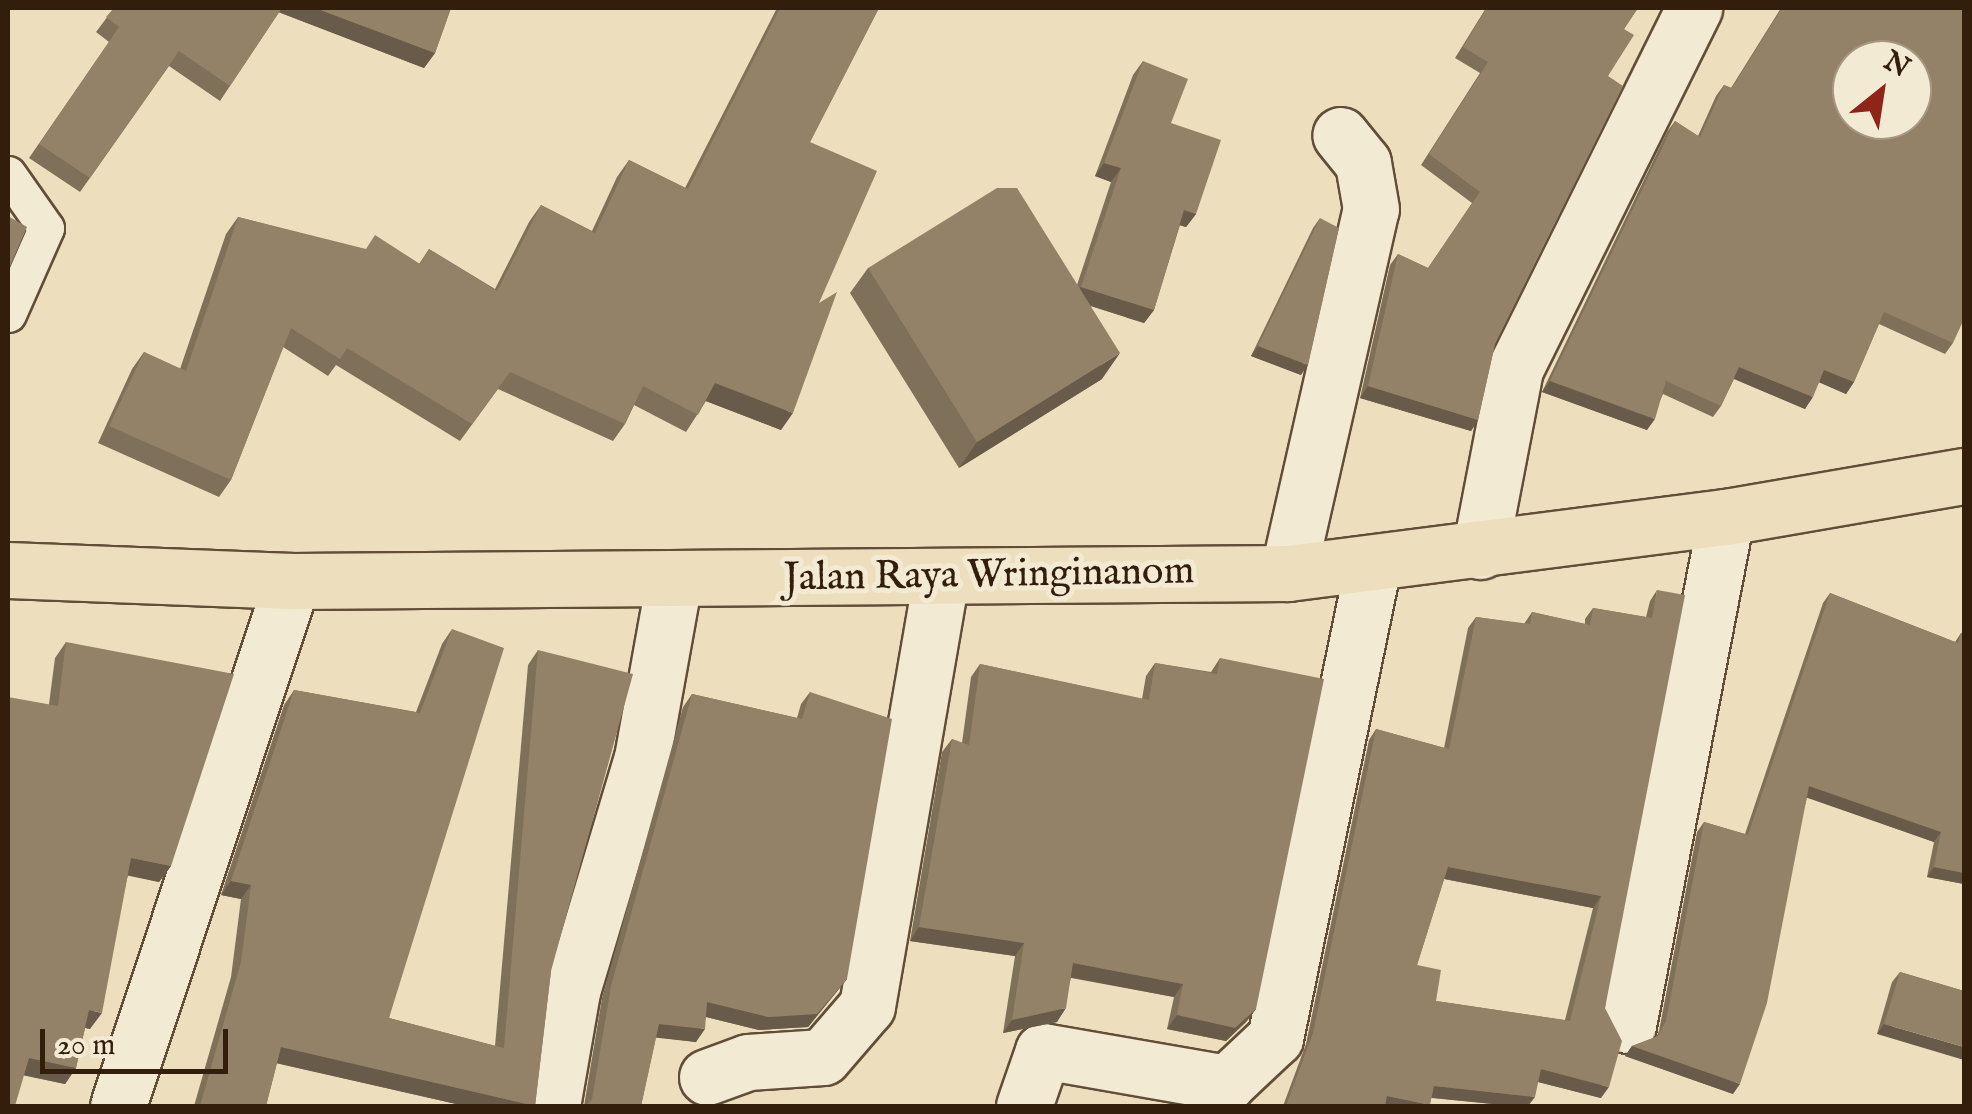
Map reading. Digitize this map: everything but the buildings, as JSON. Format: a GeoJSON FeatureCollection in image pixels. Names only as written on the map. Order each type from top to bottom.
{"type":"FeatureCollection","features":[{"type":"Feature","properties":{"kind":"main road","name":"Jalan Raya Wringinanom"},"geometry":{"type":"LineString","coordinates":[[8,570],[292,581],[674,581],[1288,572],[1480,552],[1726,517],[1964,476]]}},
{"type":"Feature","properties":{"kind":"street"},"geometry":{"type":"LineString","coordinates":[[1480,552],[1515,369],[1694,8]]}},
{"type":"Feature","properties":{"kind":"street"},"geometry":{"type":"LineString","coordinates":[[1288,572],[1371,210],[1363,163],[1340,135]]}},
{"type":"Feature","properties":{"kind":"street"},"geometry":{"type":"LineString","coordinates":[[1628,1025],[1726,517]]}},
{"type":"Feature","properties":{"kind":"street"},"geometry":{"type":"LineString","coordinates":[[1024,1106],[1044,1050],[1227,1083],[1276,1038],[1373,564]]}},
{"type":"Feature","properties":{"kind":"street"},"geometry":{"type":"LineString","coordinates":[[707,1076],[748,1062],[823,1058],[867,1006],[941,577]]}},
{"type":"Feature","properties":{"kind":"street"},"geometry":{"type":"LineString","coordinates":[[118,1106],[292,581]]}},
{"type":"Feature","properties":{"kind":"street"},"geometry":{"type":"LineString","coordinates":[[552,1106],[572,990],[642,758],[674,581]]}},
{"type":"Feature","properties":{"kind":"lane"},"geometry":{"type":"LineString","coordinates":[[8,174],[46,228],[8,314]]}}]}
